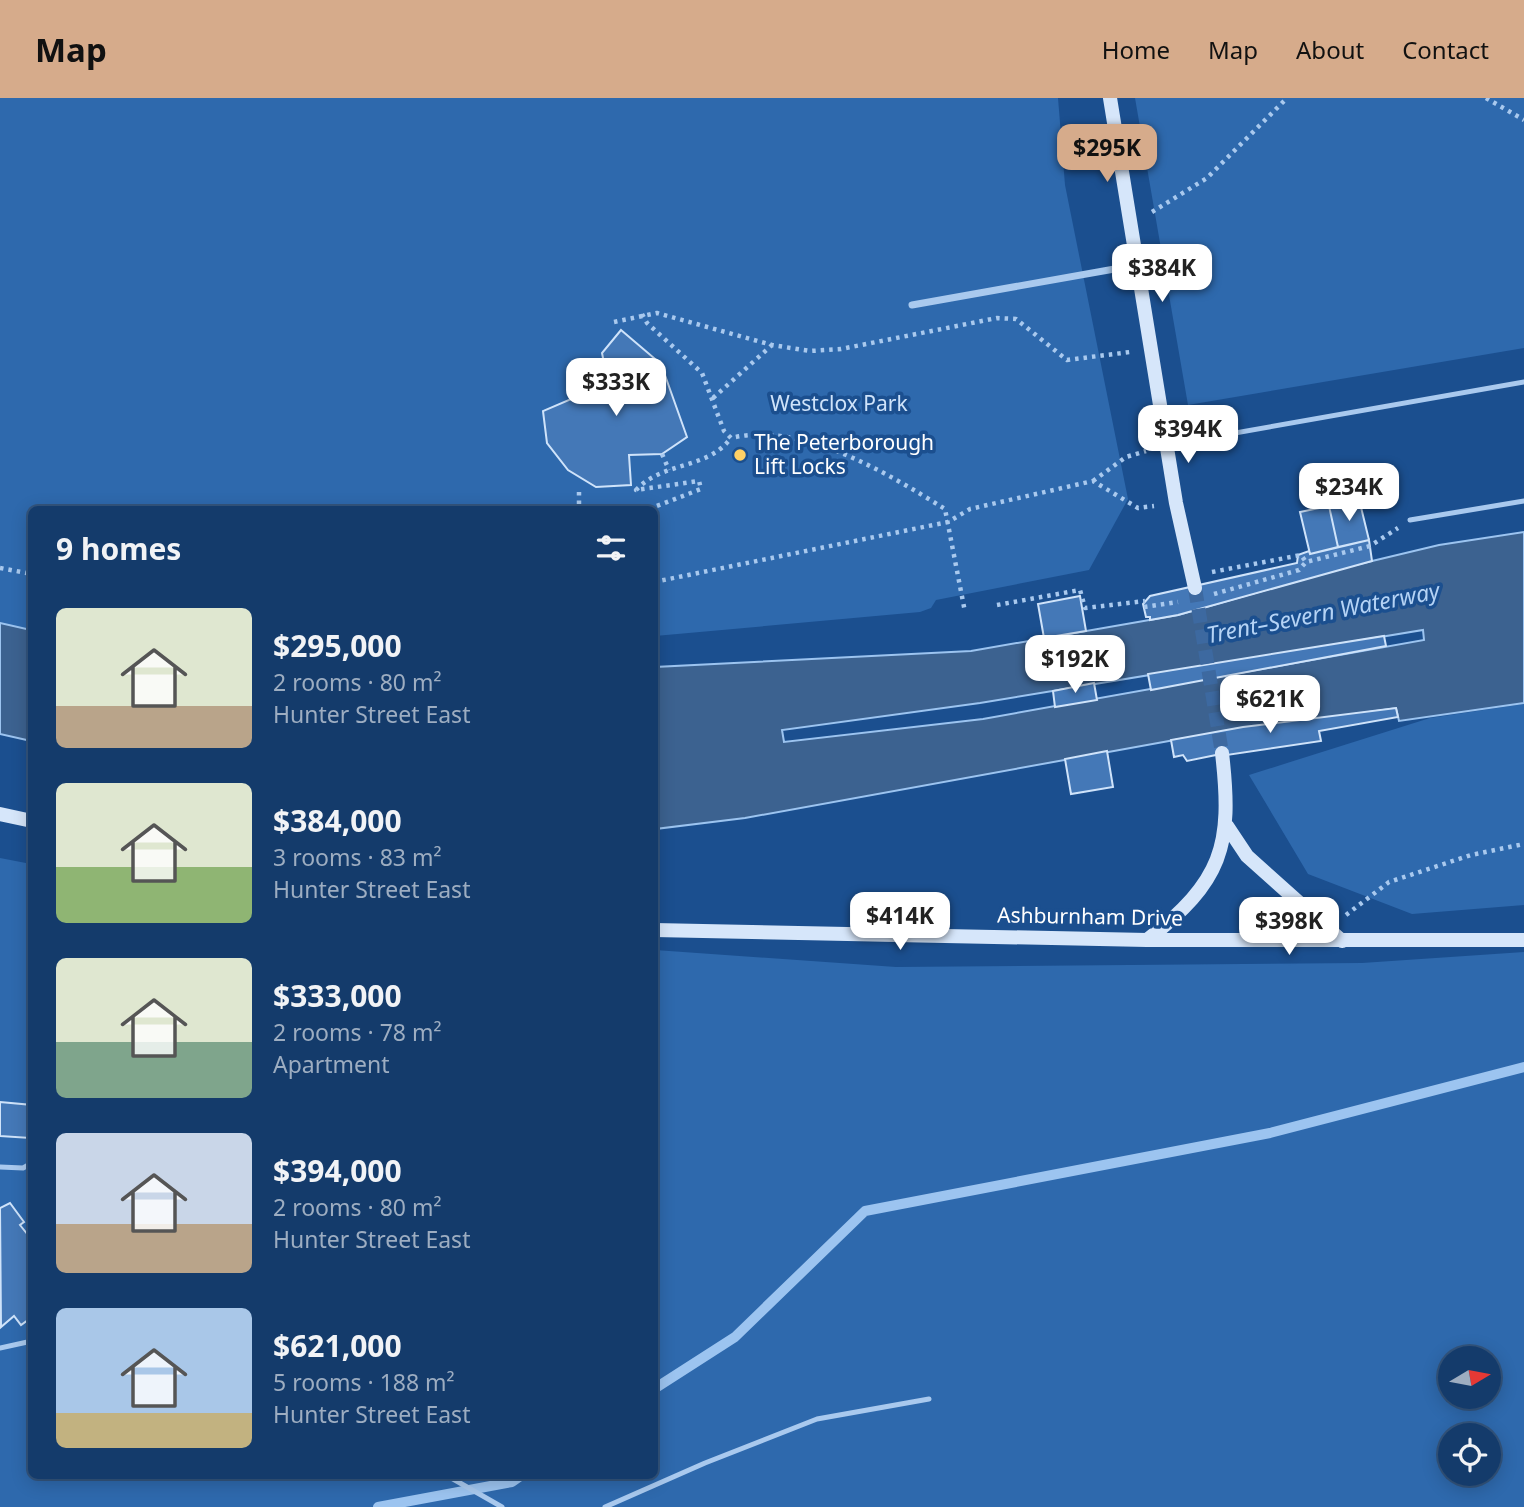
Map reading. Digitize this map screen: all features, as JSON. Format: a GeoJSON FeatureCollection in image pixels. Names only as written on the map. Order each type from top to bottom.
{"type":"FeatureCollection","features":[{"type":"Feature","properties":{"kind":"street"},"geometry":{"type":"LineString","coordinates":[[1110,98],[1176,503],[1200,592]]}},
{"type":"Feature","properties":{"kind":"street"},"geometry":{"type":"LineString","coordinates":[[912,305],[1138,265]]}},
{"type":"Feature","properties":{"kind":"street"},"geometry":{"type":"LineString","coordinates":[[1147,940],[1181,913],[1198,893],[1214,867],[1227,826],[1222,753]]}},
{"type":"Feature","properties":{"kind":"street"},"geometry":{"type":"LineString","coordinates":[[0,814],[28,820]]}},
{"type":"Feature","properties":{"kind":"street"},"geometry":{"type":"LineString","coordinates":[[1227,826],[1248,856],[1342,940]]}},
{"type":"Feature","properties":{"kind":"street","name":"Ashburnham Drive"},"geometry":{"type":"LineString","coordinates":[[658,930],[1147,940],[1524,940]]}},
{"type":"Feature","properties":{"kind":"lane"},"geometry":{"type":"LineString","coordinates":[[1167,445],[1524,382]]}},
{"type":"Feature","properties":{"kind":"lane"},"geometry":{"type":"LineString","coordinates":[[1410,520],[1524,501]]}},
{"type":"Feature","properties":{"kind":"lane"},"geometry":{"type":"LineString","coordinates":[[0,1167],[23,1168],[28,1165]]}},
{"type":"Feature","properties":{"kind":"lane"},"geometry":{"type":"LineString","coordinates":[[0,1348],[28,1342]]}},
{"type":"Feature","properties":{"kind":"lane"},"geometry":{"type":"LineString","coordinates":[[605,1507],[747,1445],[817,1419],[929,1399]]}},
{"type":"Feature","properties":{"kind":"lane"},"geometry":{"type":"LineString","coordinates":[[453,1479],[502,1507]]}},
{"type":"Feature","properties":{"kind":"path"},"geometry":{"type":"LineString","coordinates":[[1131,225],[1207,178],[1287,98]]}},
{"type":"Feature","properties":{"kind":"path"},"geometry":{"type":"LineString","coordinates":[[1486,98],[1513,117],[1524,120]]}},
{"type":"Feature","properties":{"kind":"path"},"geometry":{"type":"LineString","coordinates":[[614,322],[657,313],[772,345],[810,351],[841,349],[997,318],[1016,319],[1067,360],[1151,348]]}},
{"type":"Feature","properties":{"kind":"path"},"geometry":{"type":"LineString","coordinates":[[642,314],[647,323],[702,373],[723,431],[731,438]]}},
{"type":"Feature","properties":{"kind":"path"},"geometry":{"type":"LineString","coordinates":[[713,398],[772,345]]}},
{"type":"Feature","properties":{"kind":"path"},"geometry":{"type":"LineString","coordinates":[[575,366],[597,388]]}},
{"type":"Feature","properties":{"kind":"path"},"geometry":{"type":"LineString","coordinates":[[657,506],[701,489],[699,481],[636,490],[647,478],[720,452],[731,438],[750,433],[825,445],[896,478],[945,509],[965,612]]}},
{"type":"Feature","properties":{"kind":"path"},"geometry":{"type":"LineString","coordinates":[[658,581],[948,522],[970,509],[1093,481],[1126,457],[1167,445]]}},
{"type":"Feature","properties":{"kind":"path"},"geometry":{"type":"LineString","coordinates":[[662,454],[669,470]]}},
{"type":"Feature","properties":{"kind":"path"},"geometry":{"type":"LineString","coordinates":[[1093,481],[1139,509],[1176,503]]}},
{"type":"Feature","properties":{"kind":"path"},"geometry":{"type":"LineString","coordinates":[[579,492],[579,506]]}},
{"type":"Feature","properties":{"kind":"path"},"geometry":{"type":"LineString","coordinates":[[1200,592],[1299,570],[1306,562],[1377,543],[1410,520]]}},
{"type":"Feature","properties":{"kind":"path"},"geometry":{"type":"LineString","coordinates":[[1206,573],[1301,555],[1306,562]]}},
{"type":"Feature","properties":{"kind":"path"},"geometry":{"type":"LineString","coordinates":[[0,568],[28,573]]}},
{"type":"Feature","properties":{"kind":"path"},"geometry":{"type":"LineString","coordinates":[[997,605],[1080,590],[1085,608],[1180,601]]}},
{"type":"Feature","properties":{"kind":"path"},"geometry":{"type":"LineString","coordinates":[[1329,929],[1389,882],[1471,855],[1524,844]]}},
{"type":"Feature","properties":{"kind":"green space","name":"Westclox Park"},"geometry":{"type":"Polygon","coordinates":[[[0,98],[1058,98],[1065,185],[1128,499],[1089,570],[936,600],[931,608],[920,612],[658,636],[658,506],[28,506],[28,629],[0,623],[0,98]]]}},
{"type":"Feature","properties":{"kind":"green space"},"geometry":{"type":"Polygon","coordinates":[[[1135,98],[1524,98],[1524,348],[1188,405],[1135,98]]]}},
{"type":"Feature","properties":{"kind":"green space"},"geometry":{"type":"Polygon","coordinates":[[[1524,704],[1524,905],[1412,914],[1308,874],[1249,775],[1430,718],[1524,704]]]}},
{"type":"Feature","properties":{"kind":"green space"},"geometry":{"type":"Polygon","coordinates":[[[0,858],[28,863],[28,1479],[658,1479],[658,950],[896,967],[1362,963],[1524,952],[1524,1507],[0,1507],[0,858]]]}},
{"type":"Feature","properties":{"kind":"water","name":"Trent–Severn Waterway"},"geometry":{"type":"Polygon","coordinates":[[[1524,532],[1524,703],[1399,721],[1396,708],[1180,739],[745,818],[658,829],[658,667],[971,651],[1178,615],[1347,567],[1439,545],[1524,532]],[[1423,630],[980,703],[782,730],[784,742],[983,719],[1424,640],[1423,630]]]}},
{"type":"Feature","properties":{"kind":"water"},"geometry":{"type":"Polygon","coordinates":[[[0,623],[28,629],[28,740],[0,734],[0,623]]]}},
{"type":"Feature","properties":{"kind":"building"},"geometry":{"type":"Polygon","coordinates":[[[621,330],[661,364],[687,437],[662,454],[629,455],[631,485],[596,487],[568,470],[547,443],[543,411],[597,388],[605,368],[602,353],[621,330]]]}},
{"type":"Feature","properties":{"kind":"building"},"geometry":{"type":"Polygon","coordinates":[[[1359,499],[1369,540],[1338,547],[1329,506],[1359,499]]]}},
{"type":"Feature","properties":{"kind":"building"},"geometry":{"type":"Polygon","coordinates":[[[1329,506],[1338,547],[1310,554],[1300,512],[1329,506]]]}},
{"type":"Feature","properties":{"kind":"building"},"geometry":{"type":"Polygon","coordinates":[[[1369,540],[1372,561],[1178,615],[1150,620],[1150,617],[1146,617],[1143,604],[1150,596],[1297,563],[1298,555],[1309,551],[1310,554],[1369,540]]]}},
{"type":"Feature","properties":{"kind":"building"},"geometry":{"type":"Polygon","coordinates":[[[1080,596],[1086,631],[1044,638],[1038,604],[1080,596]]]}},
{"type":"Feature","properties":{"kind":"building"},"geometry":{"type":"Polygon","coordinates":[[[1384,636],[1386,646],[1151,690],[1148,674],[1384,636]]]}},
{"type":"Feature","properties":{"kind":"building"},"geometry":{"type":"Polygon","coordinates":[[[1094,683],[1097,700],[1055,707],[1053,691],[1094,683]]]}},
{"type":"Feature","properties":{"kind":"building"},"geometry":{"type":"Polygon","coordinates":[[[1396,708],[1398,717],[1319,731],[1321,741],[1227,755],[1226,753],[1187,761],[1183,755],[1174,757],[1171,740],[1243,727],[1396,708]]]}},
{"type":"Feature","properties":{"kind":"building"},"geometry":{"type":"Polygon","coordinates":[[[1107,751],[1113,787],[1071,794],[1065,759],[1107,751]]]}},
{"type":"Feature","properties":{"kind":"building"},"geometry":{"type":"Polygon","coordinates":[[[0,1102],[28,1105],[28,1138],[0,1136],[0,1102]]]}},
{"type":"Feature","properties":{"kind":"building"},"geometry":{"type":"Polygon","coordinates":[[[10,1203],[24,1222],[20,1225],[28,1235],[28,1320],[21,1325],[14,1316],[1,1327],[0,1208],[10,1203]]]}},
{"type":"Feature","properties":{"kind":"waterway"},"geometry":{"type":"LineString","coordinates":[[658,1386],[735,1337],[865,1211],[1270,1133],[1524,1067]]}},
{"type":"Feature","properties":{"kind":"waterway"},"geometry":{"type":"LineString","coordinates":[[378,1507],[516,1479]]}},
{"type":"Feature","properties":{"kind":"tunnel"},"geometry":{"type":"LineString","coordinates":[[1195,588],[1222,753]]}},
{"type":"Feature","properties":{"kind":"place","name":"The Peterborough Lift Locks"},"geometry":{"type":"Point","coordinates":[740,455]}}]}
